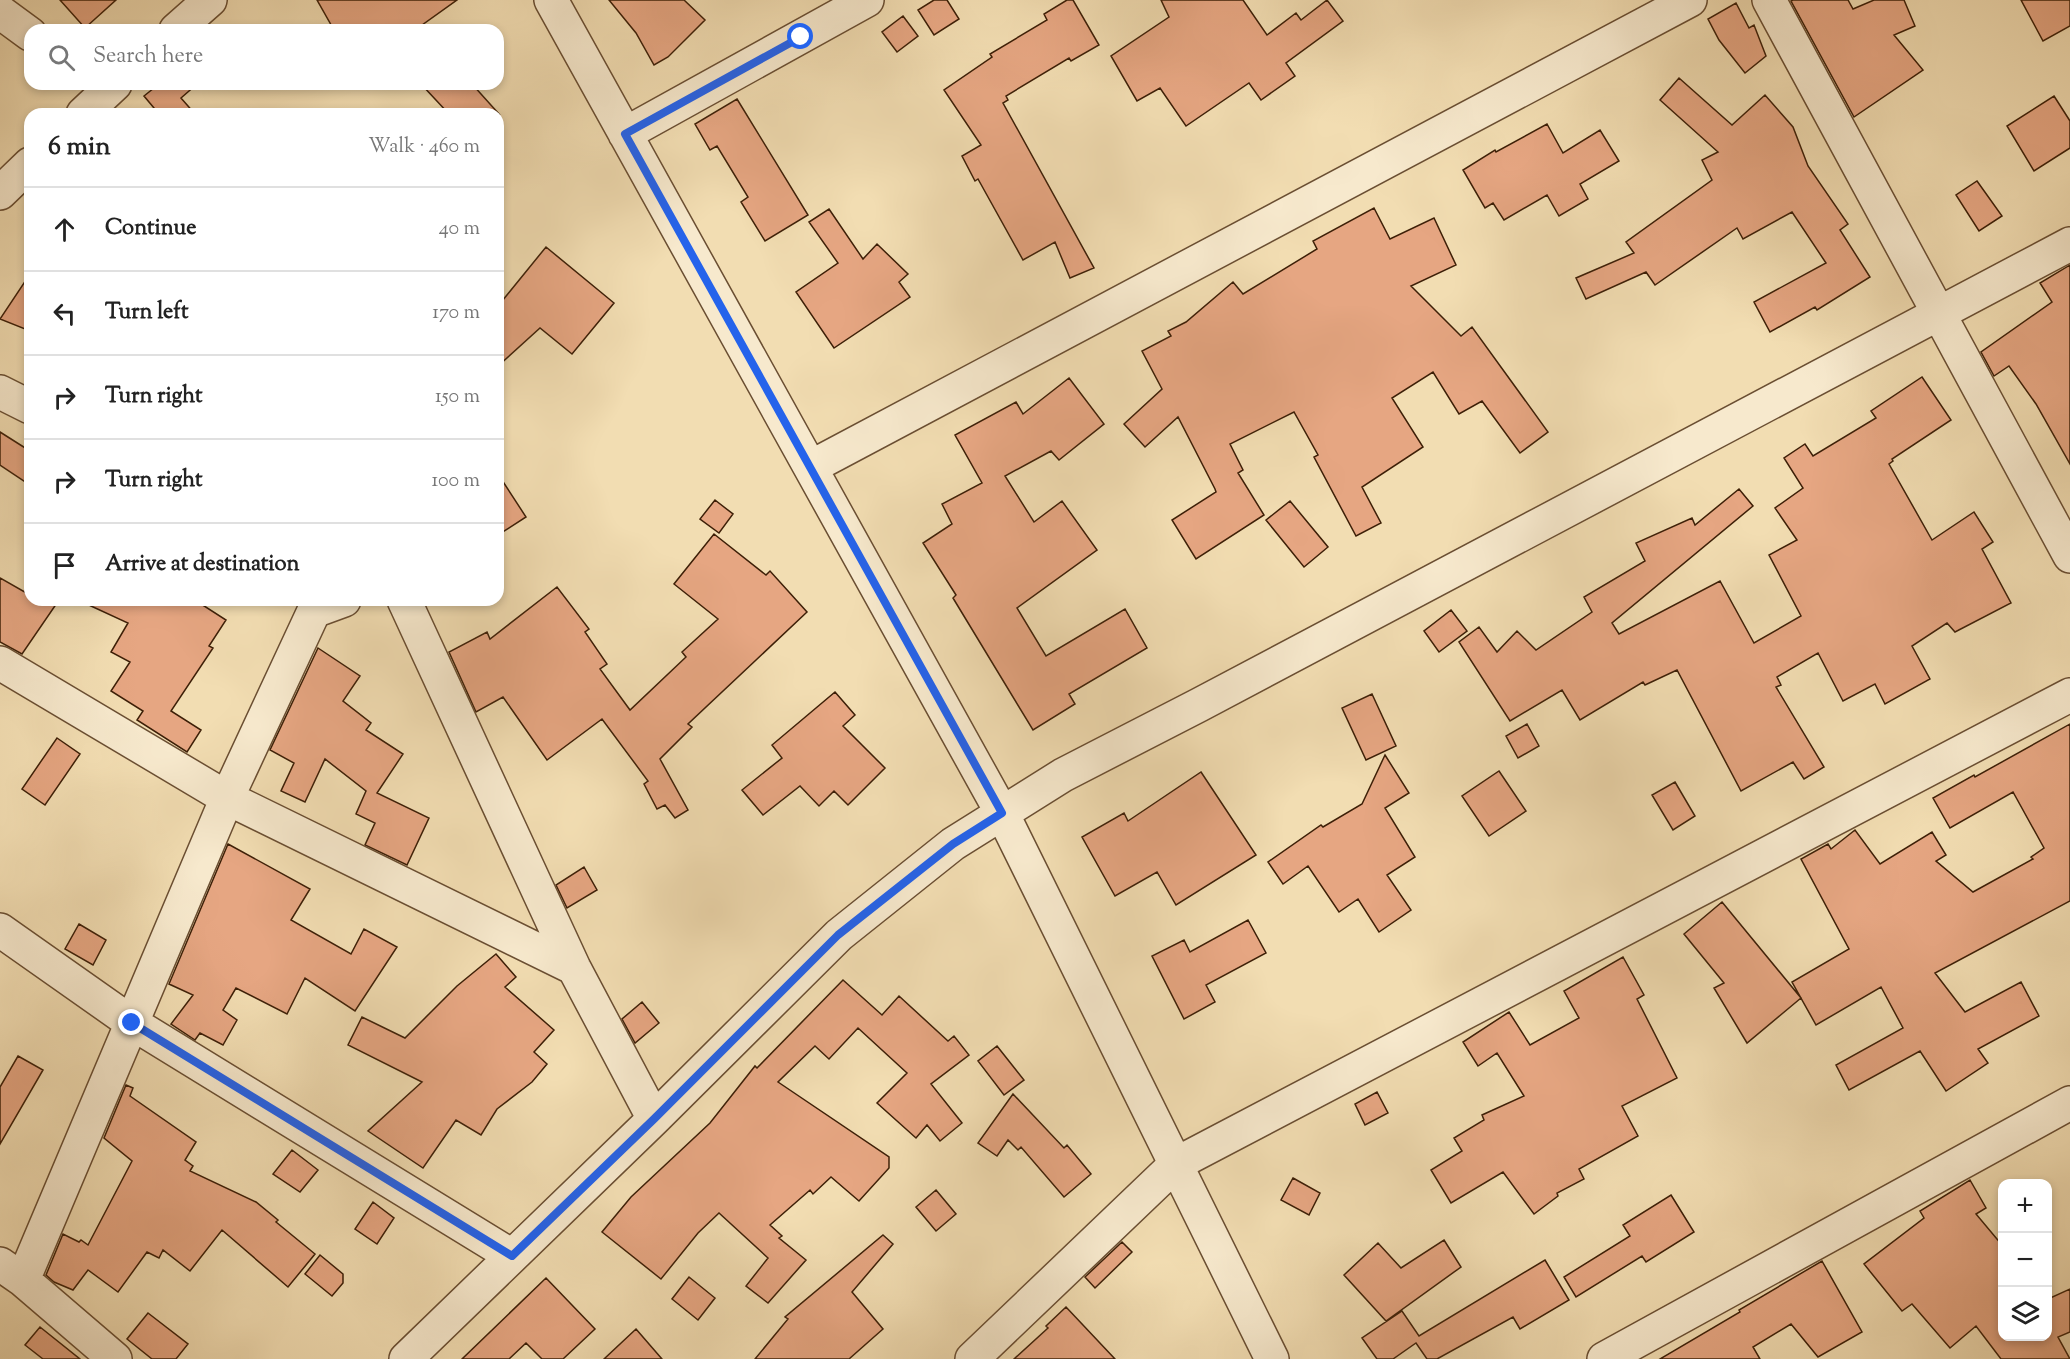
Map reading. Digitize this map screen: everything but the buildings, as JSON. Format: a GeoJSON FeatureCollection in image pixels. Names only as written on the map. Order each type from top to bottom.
{"type":"FeatureCollection","features":[{"type":"Feature","properties":{"kind":"street"},"geometry":{"type":"LineString","coordinates":[[183,24],[210,0]]}},
{"type":"Feature","properties":{"kind":"street"},"geometry":{"type":"LineString","coordinates":[[551,0],[1002,813],[1272,1359]]}},
{"type":"Feature","properties":{"kind":"street"},"geometry":{"type":"LineString","coordinates":[[801,37],[836,0]]}},
{"type":"Feature","properties":{"kind":"street"},"geometry":{"type":"LineString","coordinates":[[625,134],[867,0]]}},
{"type":"Feature","properties":{"kind":"street"},"geometry":{"type":"LineString","coordinates":[[811,467],[1690,0]]}},
{"type":"Feature","properties":{"kind":"street"},"geometry":{"type":"LineString","coordinates":[[1769,0],[2070,555]]}},
{"type":"Feature","properties":{"kind":"street"},"geometry":{"type":"LineString","coordinates":[[0,12],[24,30]]}},
{"type":"Feature","properties":{"kind":"street"},"geometry":{"type":"LineString","coordinates":[[91,108],[111,93]]}},
{"type":"Feature","properties":{"kind":"street"},"geometry":{"type":"LineString","coordinates":[[0,193],[24,170]]}},
{"type":"Feature","properties":{"kind":"street"},"geometry":{"type":"LineString","coordinates":[[406,1359],[654,1119],[838,935],[953,844],[1063,775],[2070,244]]}},
{"type":"Feature","properties":{"kind":"street"},"geometry":{"type":"LineString","coordinates":[[0,392],[24,404]]}},
{"type":"Feature","properties":{"kind":"street"},"geometry":{"type":"LineString","coordinates":[[115,1359],[12,1272],[132,1023],[308,606]]}},
{"type":"Feature","properties":{"kind":"street"},"geometry":{"type":"LineString","coordinates":[[407,606],[574,969],[654,1119]]}},
{"type":"Feature","properties":{"kind":"street"},"geometry":{"type":"LineString","coordinates":[[0,663],[227,798],[574,969]]}},
{"type":"Feature","properties":{"kind":"street"},"geometry":{"type":"LineString","coordinates":[[972,1359],[1176,1164],[2070,695]]}},
{"type":"Feature","properties":{"kind":"street"},"geometry":{"type":"LineString","coordinates":[[0,930],[132,1023],[512,1256]]}},
{"type":"Feature","properties":{"kind":"street"},"geometry":{"type":"LineString","coordinates":[[1604,1359],[2070,1103]]}},
{"type":"Feature","properties":{"kind":"route"},"geometry":{"type":"LineString","coordinates":[[132,1023],[512,1256],[654,1119],[838,935],[953,844],[1002,813],[625,134],[801,37]]}}]}
